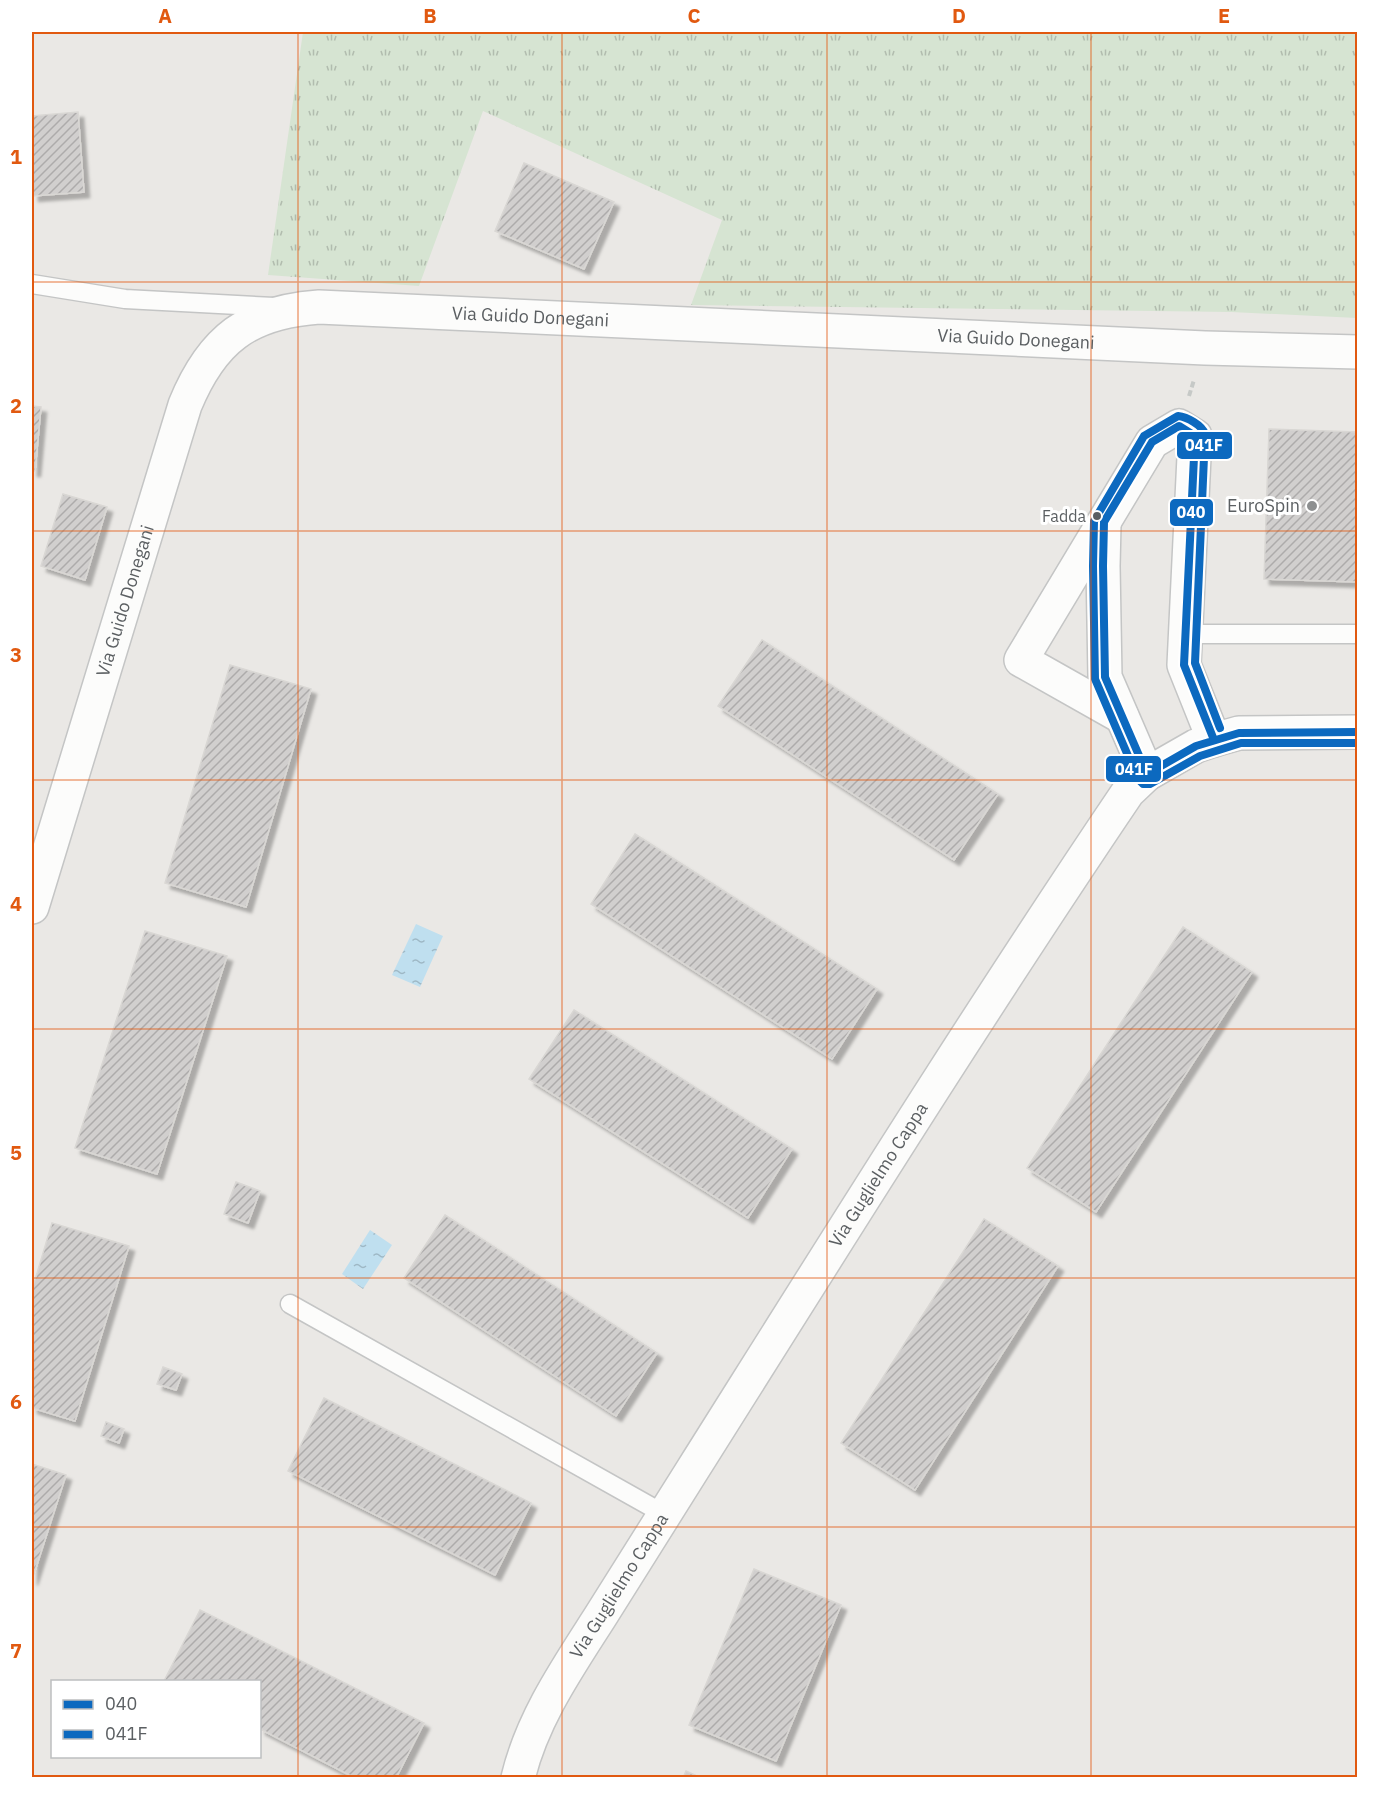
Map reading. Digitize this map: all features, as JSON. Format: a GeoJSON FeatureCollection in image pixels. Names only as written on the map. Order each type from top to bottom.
{"type":"FeatureCollection","features":[{"type":"Feature","properties":{"kind":"street","name":"Via Guido Donegani"},"geometry":{"type":"LineString","coordinates":[[32,907],[45,822],[185,405],[195,381],[214,354],[240,330],[263,317],[300,309],[319,308],[1205,348],[1358,352]]}},
{"type":"Feature","properties":{"kind":"street"},"geometry":{"type":"LineString","coordinates":[[1122,717],[1021,660],[1152,442],[1179,426],[1195,436],[1184,665],[1214,740]]}},
{"type":"Feature","properties":{"kind":"street"},"geometry":{"type":"LineString","coordinates":[[1104,522],[1102,566],[1105,677],[1147,774]]}},
{"type":"Feature","properties":{"kind":"street","name":"Via Guglielmo Cappa"},"geometry":{"type":"LineString","coordinates":[[518,1778],[546,1706],[581,1647],[1038,926],[1128,792],[1147,774],[1196,746],[1239,733],[1358,732]]}},
{"type":"Feature","properties":{"kind":"lane"},"geometry":{"type":"LineString","coordinates":[[32,284],[125,298],[300,309]]}},
{"type":"Feature","properties":{"kind":"lane"},"geometry":{"type":"LineString","coordinates":[[1185,634],[1358,634]]}},
{"type":"Feature","properties":{"kind":"lane"},"geometry":{"type":"LineString","coordinates":[[290,1304],[664,1514]]}},
{"type":"Feature","properties":{"kind":"path"},"geometry":{"type":"LineString","coordinates":[[1179,426],[1205,348]]}},
{"type":"Feature","properties":{"kind":"green space"},"geometry":{"type":"Polygon","coordinates":[[[303,32],[1357,32],[1357,318],[1231,312],[691,305],[722,220],[483,111],[419,286],[268,275],[303,32]]]}},
{"type":"Feature","properties":{"kind":"water"},"geometry":{"type":"Polygon","coordinates":[[[416,924],[443,936],[420,987],[392,975],[416,924]]]}},
{"type":"Feature","properties":{"kind":"water"},"geometry":{"type":"Polygon","coordinates":[[[370,1230],[392,1245],[363,1289],[342,1274],[370,1230]]]}},
{"type":"Feature","properties":{"kind":"building"},"geometry":{"type":"Polygon","coordinates":[[[78,112],[84,192],[33,196],[32,116],[78,112]]]}},
{"type":"Feature","properties":{"kind":"building"},"geometry":{"type":"Polygon","coordinates":[[[524,163],[614,202],[584,269],[495,231],[524,163]]]}},
{"type":"Feature","properties":{"kind":"building"},"geometry":{"type":"Polygon","coordinates":[[[32,406],[41,407],[35,471],[32,471],[32,406]]]}},
{"type":"Feature","properties":{"kind":"building","name":"EuroSpin"},"geometry":{"type":"Polygon","coordinates":[[[1269,429],[1358,432],[1358,582],[1264,579],[1269,429]]]}},
{"type":"Feature","properties":{"kind":"building"},"geometry":{"type":"Polygon","coordinates":[[[63,494],[107,507],[85,580],[41,566],[63,494]]]}},
{"type":"Feature","properties":{"kind":"building"},"geometry":{"type":"Polygon","coordinates":[[[762,640],[998,794],[954,860],[718,706],[762,640]]]}},
{"type":"Feature","properties":{"kind":"building"},"geometry":{"type":"Polygon","coordinates":[[[230,665],[311,689],[246,907],[165,883],[230,665]]]}},
{"type":"Feature","properties":{"kind":"building"},"geometry":{"type":"Polygon","coordinates":[[[635,834],[877,989],[832,1059],[591,904],[635,834]]]}},
{"type":"Feature","properties":{"kind":"building"},"geometry":{"type":"Polygon","coordinates":[[[1183,927],[1252,972],[1096,1212],[1027,1168],[1183,927]]]}},
{"type":"Feature","properties":{"kind":"building"},"geometry":{"type":"Polygon","coordinates":[[[145,931],[227,956],[157,1174],[75,1148],[145,931]]]}},
{"type":"Feature","properties":{"kind":"building"},"geometry":{"type":"Polygon","coordinates":[[[574,1010],[792,1149],[748,1218],[529,1079],[574,1010]]]}},
{"type":"Feature","properties":{"kind":"building"},"geometry":{"type":"Polygon","coordinates":[[[236,1182],[260,1191],[248,1223],[224,1214],[236,1182]]]}},
{"type":"Feature","properties":{"kind":"building"},"geometry":{"type":"Polygon","coordinates":[[[445,1215],[657,1353],[616,1416],[404,1278],[445,1215]]]}},
{"type":"Feature","properties":{"kind":"building"},"geometry":{"type":"Polygon","coordinates":[[[984,1219],[1058,1266],[915,1490],[841,1443],[984,1219]]]}},
{"type":"Feature","properties":{"kind":"building"},"geometry":{"type":"Polygon","coordinates":[[[52,1223],[129,1246],[75,1421],[32,1408],[32,1290],[52,1223]]]}},
{"type":"Feature","properties":{"kind":"building"},"geometry":{"type":"Polygon","coordinates":[[[163,1367],[182,1374],[176,1390],[157,1384],[163,1367]]]}},
{"type":"Feature","properties":{"kind":"building"},"geometry":{"type":"Polygon","coordinates":[[[324,1398],[531,1503],[495,1575],[288,1471],[324,1398]]]}},
{"type":"Feature","properties":{"kind":"building"},"geometry":{"type":"Polygon","coordinates":[[[106,1422],[124,1429],[119,1443],[101,1436],[106,1422]]]}},
{"type":"Feature","properties":{"kind":"building"},"geometry":{"type":"Polygon","coordinates":[[[32,1464],[66,1475],[32,1580],[32,1464]]]}},
{"type":"Feature","properties":{"kind":"building"},"geometry":{"type":"Polygon","coordinates":[[[754,1569],[841,1605],[776,1761],[689,1725],[754,1569]]]}},
{"type":"Feature","properties":{"kind":"building"},"geometry":{"type":"Polygon","coordinates":[[[200,1610],[424,1723],[396,1778],[355,1778],[261,1730],[261,1680],[165,1680],[200,1610]]]}},
{"type":"Feature","properties":{"kind":"building"},"geometry":{"type":"Polygon","coordinates":[[[686,1771],[701,1778],[683,1778],[686,1771]]]}},
{"type":"Feature","properties":{"kind":"transit line","name":"041F"},"geometry":{"type":"LineString","coordinates":[[1220,728],[1195,663],[1205,434],[1194,422],[1178,416],[1144,436],[1094,521],[1095,679],[1138,779],[1143,784],[1150,784],[1200,756],[1241,743],[1358,743]]}},
{"type":"Feature","properties":{"kind":"transit line","name":"040"},"geometry":{"type":"LineString","coordinates":[[1214,740],[1184,665],[1195,436],[1179,426],[1152,442],[1104,522],[1105,677],[1147,774],[1196,746],[1239,733],[1358,732]]}},
{"type":"Feature","properties":{"kind":"place","name":"EuroSpin"},"geometry":{"type":"Point","coordinates":[1312,506]}},
{"type":"Feature","properties":{"kind":"place","name":"Fadda"},"geometry":{"type":"Point","coordinates":[1097,516]}}]}
